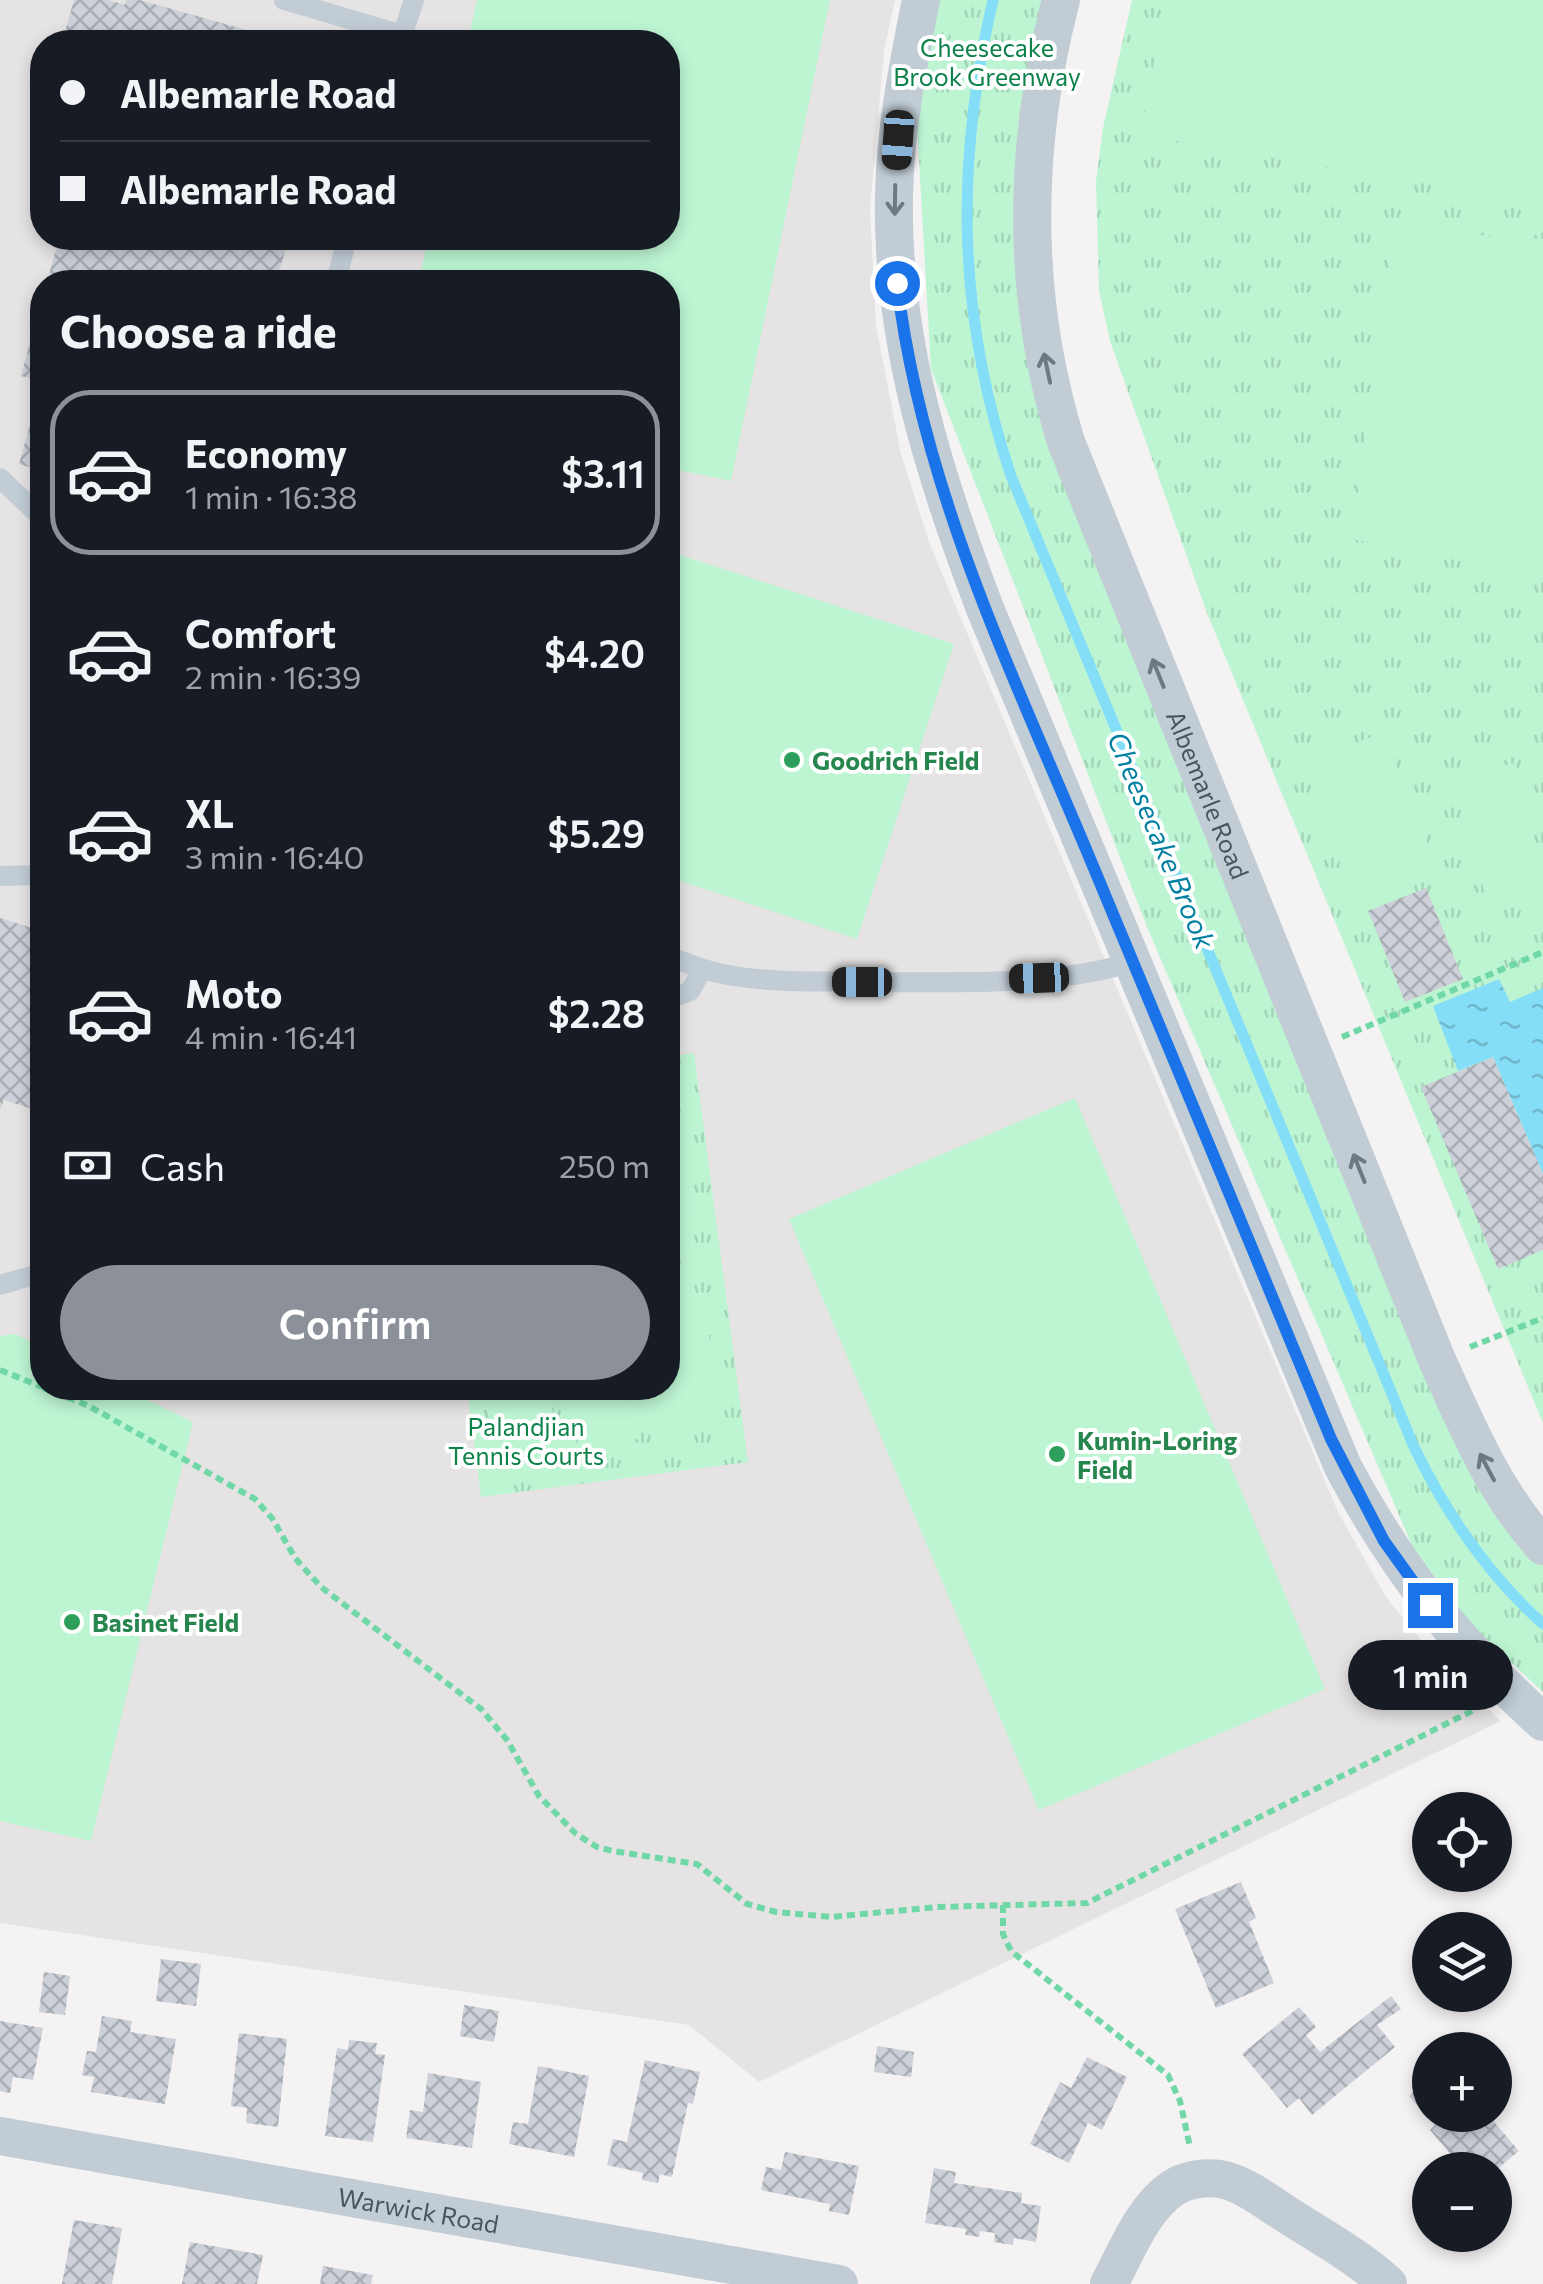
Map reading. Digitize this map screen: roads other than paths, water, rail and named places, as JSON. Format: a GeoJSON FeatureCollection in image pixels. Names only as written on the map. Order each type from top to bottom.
{"type":"FeatureCollection","features":[{"type":"Feature","properties":{"kind":"street"},"geometry":{"type":"LineString","coordinates":[[921,0],[901,109],[894,196],[897,283],[911,375],[933,461],[974,581],[1344,1467],[1384,1541],[1413,1583],[1464,1645],[1543,1722]]}},
{"type":"Feature","properties":{"kind":"street","name":"Albemarle Road"},"geometry":{"type":"LineString","coordinates":[[1061,0],[1038,106],[1030,196],[1032,280],[1051,388],[1076,469],[1437,1360],[1492,1477],[1543,1546]]}},
{"type":"Feature","properties":{"kind":"street","name":"Warwick Road"},"geometry":{"type":"LineString","coordinates":[[0,2136],[840,2284]]}},
{"type":"Feature","properties":{"kind":"street"},"geometry":{"type":"LineString","coordinates":[[1109,2284],[1155,2205],[1170,2190],[1197,2180],[1225,2180],[1246,2189],[1388,2284]]}},
{"type":"Feature","properties":{"kind":"lane"},"geometry":{"type":"LineString","coordinates":[[284,0],[377,30]]}},
{"type":"Feature","properties":{"kind":"lane"},"geometry":{"type":"LineString","coordinates":[[405,30],[414,0]]}},
{"type":"Feature","properties":{"kind":"lane"},"geometry":{"type":"LineString","coordinates":[[0,478],[30,507]]}},
{"type":"Feature","properties":{"kind":"lane"},"geometry":{"type":"LineString","coordinates":[[0,876],[30,875]]}},
{"type":"Feature","properties":{"kind":"lane"},"geometry":{"type":"LineString","coordinates":[[680,960],[733,976],[774,980],[922,982],[1070,976],[1134,961]]}},
{"type":"Feature","properties":{"kind":"lane"},"geometry":{"type":"LineString","coordinates":[[680,995],[690,990],[704,969]]}},
{"type":"Feature","properties":{"kind":"lane"},"geometry":{"type":"LineString","coordinates":[[0,1285],[30,1276]]}},
{"type":"Feature","properties":{"kind":"water"},"geometry":{"type":"Polygon","coordinates":[[[1499,979],[1510,1002],[1543,988],[1543,1174],[1493,1057],[1458,1071],[1433,1006],[1499,979]]]}},
{"type":"Feature","properties":{"kind":"waterway","name":"Cheesecake Brook"},"geometry":{"type":"LineString","coordinates":[[993,0],[972,121],[968,239],[980,357],[1011,476],[1414,1447],[1470,1542],[1504,1585],[1543,1624]]}},
{"type":"Feature","properties":{"kind":"place","name":"Goodrich Field"},"geometry":{"type":"Point","coordinates":[792,760]}},
{"type":"Feature","properties":{"kind":"place","name":"Kumin-Loring Field"},"geometry":{"type":"Point","coordinates":[1057,1454]}},
{"type":"Feature","properties":{"kind":"place","name":"Basinet Field"},"geometry":{"type":"Point","coordinates":[72,1622]}},
{"type":"Feature","properties":{"kind":"park label","name":"Cheesecake Brook Greenway"},"geometry":{"type":"Point","coordinates":[987,62]}},
{"type":"Feature","properties":{"kind":"park label","name":"Palandjian Tennis Courts"},"geometry":{"type":"Point","coordinates":[526,1440]}}]}
